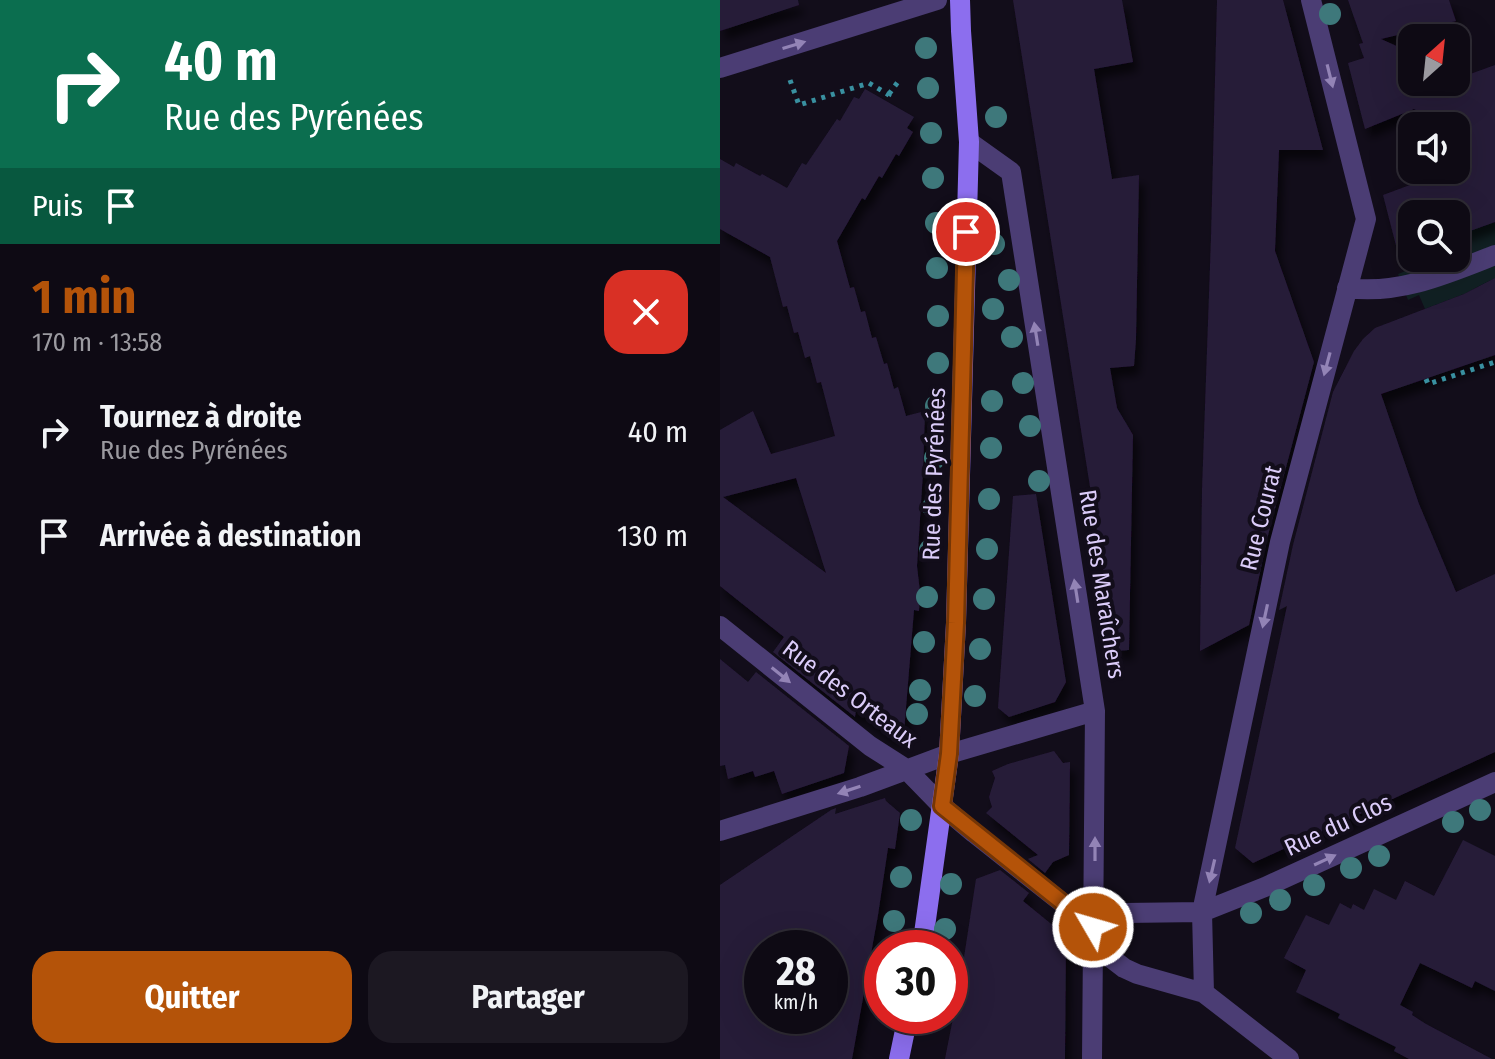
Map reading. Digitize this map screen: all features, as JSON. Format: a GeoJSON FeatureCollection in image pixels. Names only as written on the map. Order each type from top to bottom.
{"type":"FeatureCollection","features":[{"type":"Feature","properties":{"kind":"main road","name":"Rue des Pyrénées"},"geometry":{"type":"LineString","coordinates":[[925,930],[949,754],[956,623],[969,142],[960,0]]}},
{"type":"Feature","properties":{"kind":"main road"},"geometry":{"type":"LineString","coordinates":[[899,1059],[904,1034]]}},
{"type":"Feature","properties":{"kind":"street"},"geometry":{"type":"LineString","coordinates":[[720,68],[937,0]]}},
{"type":"Feature","properties":{"kind":"street","name":"Rue Courat"},"geometry":{"type":"LineString","coordinates":[[1202,912],[1280,542],[1366,219],[1311,0]]}},
{"type":"Feature","properties":{"kind":"street","name":"Rue des Maraîchers"},"geometry":{"type":"LineString","coordinates":[[969,142],[1011,172],[1095,711],[1092,1059]]}},
{"type":"Feature","properties":{"kind":"street"},"geometry":{"type":"LineString","coordinates":[[1347,288],[1367,291],[1403,287],[1495,255]]}},
{"type":"Feature","properties":{"kind":"street","name":"Rue des Orteaux"},"geometry":{"type":"LineString","coordinates":[[720,626],[870,746],[906,769],[942,806],[1093,927],[1111,958],[1124,968],[1204,993],[1289,1059]]}},
{"type":"Feature","properties":{"kind":"street"},"geometry":{"type":"LineString","coordinates":[[720,831],[949,754],[1095,711]]}},
{"type":"Feature","properties":{"kind":"street","name":"Rue du Clos"},"geometry":{"type":"LineString","coordinates":[[1202,912],[1495,782]]}},
{"type":"Feature","properties":{"kind":"street"},"geometry":{"type":"LineString","coordinates":[[1093,927],[1111,915],[1124,913],[1202,912],[1204,993]]}},
{"type":"Feature","properties":{"kind":"path"},"geometry":{"type":"LineString","coordinates":[[790,80],[799,105],[869,83],[887,97],[900,79]]}},
{"type":"Feature","properties":{"kind":"path"},"geometry":{"type":"LineString","coordinates":[[1426,379],[1428,384],[1495,362]]}},
{"type":"Feature","properties":{"kind":"shaded area"},"geometry":{"type":"Polygon","coordinates":[[[1495,222],[1495,278],[1425,309],[1419,295],[1408,300],[1398,274],[1470,272],[1470,230],[1495,222]]]}},
{"type":"Feature","properties":{"kind":"building"},"geometry":{"type":"Polygon","coordinates":[[[720,0],[798,0],[799,5],[720,31],[720,0]]]}},
{"type":"Feature","properties":{"kind":"building"},"geometry":{"type":"Polygon","coordinates":[[[1013,0],[1122,0],[1133,62],[1094,69],[1112,179],[1139,175],[1134,366],[1110,368],[1117,408],[1133,435],[1129,650],[1116,651],[1013,0]]]}},
{"type":"Feature","properties":{"kind":"building"},"geometry":{"type":"Polygon","coordinates":[[[1217,0],[1283,0],[1323,150],[1279,150],[1275,251],[1314,362],[1267,539],[1249,625],[1200,651],[1202,490],[1217,0]]]}},
{"type":"Feature","properties":{"kind":"building"},"geometry":{"type":"Polygon","coordinates":[[[1348,0],[1449,0],[1456,21],[1398,24],[1398,35],[1381,39],[1398,47],[1398,96],[1470,96],[1470,74],[1495,65],[1495,222],[1470,231],[1470,200],[1398,200],[1398,253],[1383,195],[1413,184],[1470,184],[1470,112],[1420,112],[1414,109],[1398,112],[1398,116],[1365,129],[1348,63],[1364,58],[1359,44],[1363,43],[1348,0]]]}},
{"type":"Feature","properties":{"kind":"building"},"geometry":{"type":"Polygon","coordinates":[[[865,89],[914,117],[907,128],[913,132],[899,156],[896,154],[882,178],[879,176],[865,200],[862,198],[837,241],[850,288],[854,287],[861,312],[865,311],[872,338],[876,337],[894,389],[898,387],[906,416],[925,411],[917,566],[919,611],[914,610],[904,732],[891,737],[856,710],[855,717],[773,652],[784,637],[720,586],[720,430],[753,411],[771,454],[835,436],[821,382],[817,383],[810,356],[805,358],[787,306],[783,307],[770,257],[720,229],[720,159],[734,167],[736,163],[760,176],[762,174],[787,188],[802,163],[806,165],[837,119],[840,121],[854,97],[859,99],[865,89]],[[796,478],[723,497],[826,573],[796,478]]]}},
{"type":"Feature","properties":{"kind":"building"},"geometry":{"type":"Polygon","coordinates":[[[1495,278],[1495,355],[1381,394],[1419,504],[1456,592],[1495,574],[1495,752],[1253,863],[1235,848],[1287,606],[1279,610],[1333,392],[1354,351],[1375,328],[1464,294],[1495,278]]]}},
{"type":"Feature","properties":{"kind":"building"},"geometry":{"type":"Polygon","coordinates":[[[1036,494],[1066,682],[1055,702],[1009,717],[998,708],[1013,496],[1036,494]]]}},
{"type":"Feature","properties":{"kind":"building"},"geometry":{"type":"Polygon","coordinates":[[[720,659],[748,682],[756,672],[849,746],[844,773],[782,794],[774,771],[755,777],[753,771],[728,779],[725,765],[720,766],[720,659]]]}},
{"type":"Feature","properties":{"kind":"building"},"geometry":{"type":"Polygon","coordinates":[[[1054,751],[1063,763],[1070,762],[1069,855],[1053,862],[1045,873],[1028,859],[1038,855],[986,813],[992,807],[989,797],[995,778],[992,771],[1054,751]]]}},
{"type":"Feature","properties":{"kind":"building"},"geometry":{"type":"Polygon","coordinates":[[[885,798],[900,813],[895,849],[888,848],[875,930],[864,930],[864,993],[852,1059],[720,1059],[720,885],[836,808],[835,814],[885,798]]]}},
{"type":"Feature","properties":{"kind":"building"},"geometry":{"type":"Polygon","coordinates":[[[1463,840],[1495,856],[1495,991],[1475,981],[1472,988],[1420,963],[1400,1005],[1426,1024],[1492,1059],[1409,1059],[1394,1051],[1396,1047],[1338,1018],[1340,1014],[1296,992],[1306,970],[1284,958],[1306,915],[1329,925],[1340,903],[1351,909],[1353,904],[1364,910],[1374,889],[1396,900],[1405,881],[1434,896],[1463,840]]]}},
{"type":"Feature","properties":{"kind":"building"},"geometry":{"type":"Polygon","coordinates":[[[1000,870],[1029,893],[1023,901],[1066,936],[1065,1059],[945,1059],[950,1034],[968,1034],[968,931],[976,879],[1000,870]]]}},
{"type":"Feature","properties":{"kind":"route"},"geometry":{"type":"LineString","coordinates":[[966,232],[956,623],[949,754],[942,806],[1093,927]]}}]}
